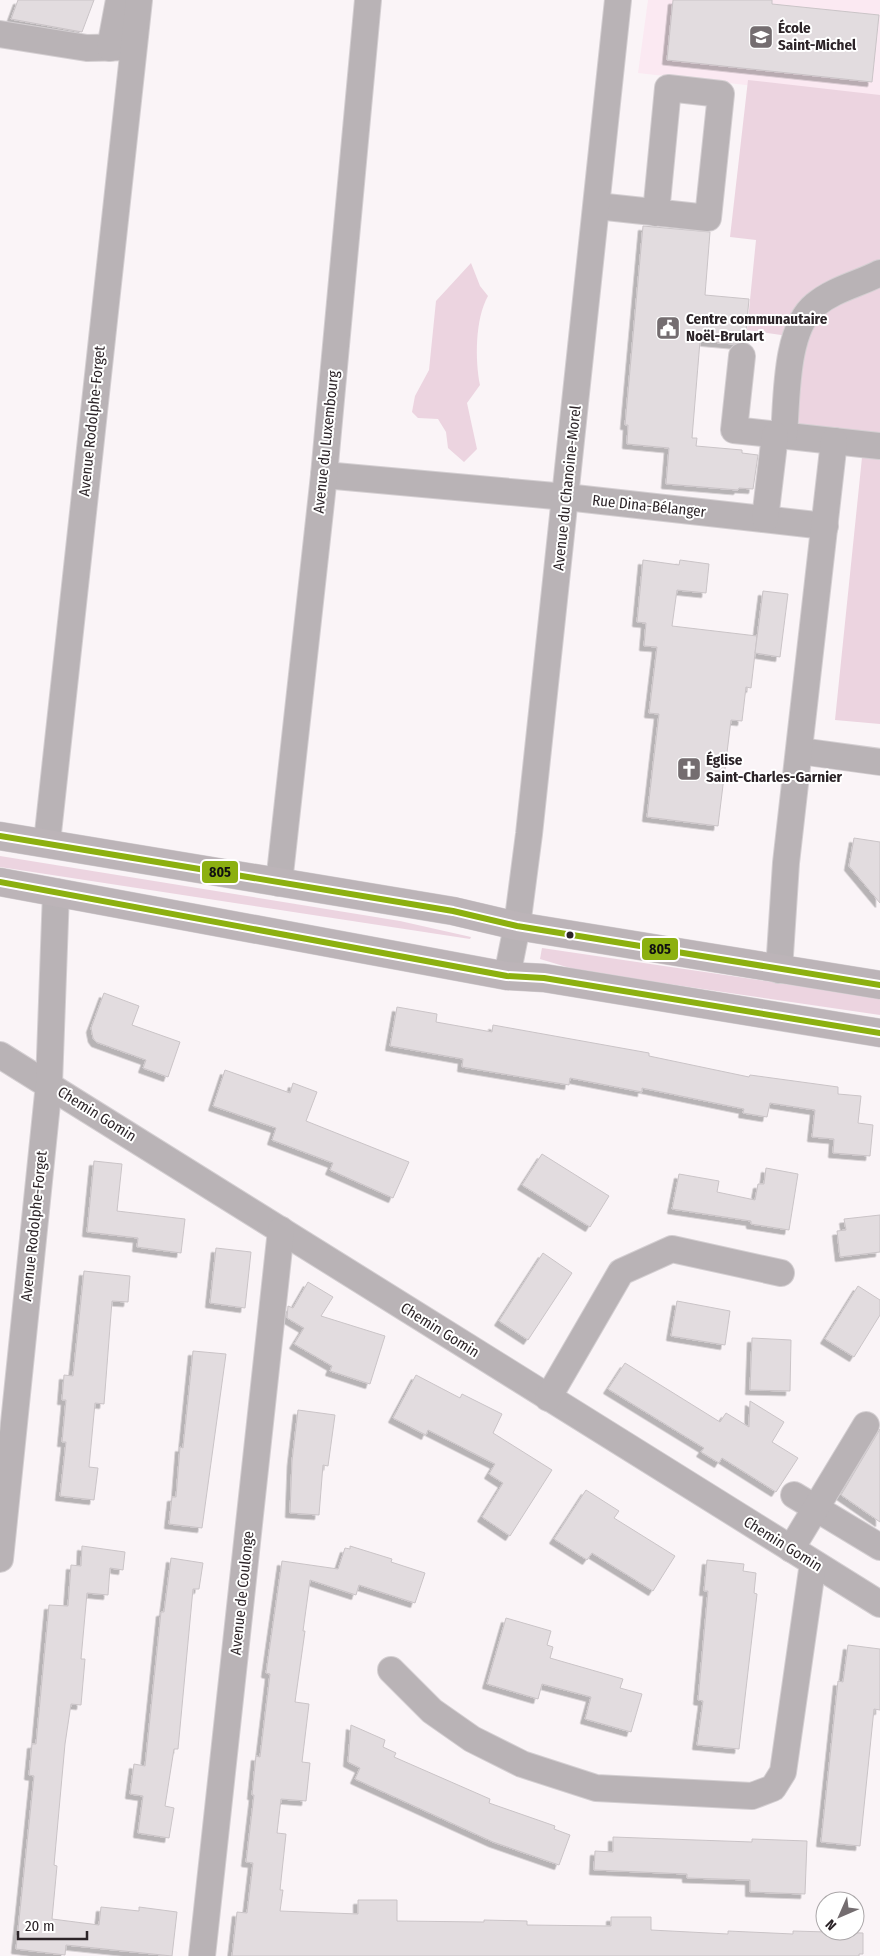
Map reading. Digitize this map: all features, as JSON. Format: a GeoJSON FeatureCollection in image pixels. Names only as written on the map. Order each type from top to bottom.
{"type":"FeatureCollection","features":[{"type":"Feature","properties":{"kind":"main road"},"geometry":{"type":"LineString","coordinates":[[0,836],[47,842],[279,883],[453,911],[517,926],[880,985]]}},
{"type":"Feature","properties":{"kind":"main road"},"geometry":{"type":"LineString","coordinates":[[0,882],[507,976],[544,978],[880,1033]]}},
{"type":"Feature","properties":{"kind":"street"},"geometry":{"type":"LineString","coordinates":[[0,34],[87,48],[122,48],[119,0]]}},
{"type":"Feature","properties":{"kind":"street","name":"Avenue Rodolphe-Forget"},"geometry":{"type":"LineString","coordinates":[[47,842],[122,48],[138,0]]}},
{"type":"Feature","properties":{"kind":"street","name":"Avenue du Luxembourg"},"geometry":{"type":"LineString","coordinates":[[279,883],[324,474],[368,0]]}},
{"type":"Feature","properties":{"kind":"street","name":"Avenue du Chanoine-Morel"},"geometry":{"type":"LineString","coordinates":[[507,976],[517,926],[566,497],[618,0]]}},
{"type":"Feature","properties":{"kind":"street"},"geometry":{"type":"LineString","coordinates":[[597,206],[708,218],[721,94],[668,88],[656,212]]}},
{"type":"Feature","properties":{"kind":"street"},"geometry":{"type":"LineString","coordinates":[[765,519],[792,348],[798,330],[813,306],[820,301],[880,273]]}},
{"type":"Feature","properties":{"kind":"street"},"geometry":{"type":"LineString","coordinates":[[742,356],[734,430],[880,446]]}},
{"type":"Feature","properties":{"kind":"street"},"geometry":{"type":"LineString","coordinates":[[779,970],[786,863],[834,441]]}},
{"type":"Feature","properties":{"kind":"street","name":"Rue Dina-Bélanger"},"geometry":{"type":"LineString","coordinates":[[324,474],[566,497],[825,526]]}},
{"type":"Feature","properties":{"kind":"street"},"geometry":{"type":"LineString","coordinates":[[800,751],[880,762]]}},
{"type":"Feature","properties":{"kind":"street","name":"Avenue Rodolphe-Forget"},"geometry":{"type":"LineString","coordinates":[[0,1559],[49,1084],[56,892]]}},
{"type":"Feature","properties":{"kind":"street","name":"Chemin Gomin"},"geometry":{"type":"LineString","coordinates":[[0,1055],[880,1604]]}},
{"type":"Feature","properties":{"kind":"street","name":"Avenue de Coulonge"},"geometry":{"type":"LineString","coordinates":[[202,1956],[281,1230]]}},
{"type":"Feature","properties":{"kind":"street"},"geometry":{"type":"LineString","coordinates":[[548,1398],[621,1272],[672,1249],[781,1273]]}},
{"type":"Feature","properties":{"kind":"street"},"geometry":{"type":"LineString","coordinates":[[791,1549],[866,1425]]}},
{"type":"Feature","properties":{"kind":"street"},"geometry":{"type":"LineString","coordinates":[[794,1495],[880,1547]]}},
{"type":"Feature","properties":{"kind":"street"},"geometry":{"type":"LineString","coordinates":[[391,1670],[432,1711],[472,1739],[522,1764],[596,1788],[752,1796],[772,1788],[783,1772],[812,1563]]}},
{"type":"Feature","properties":{"kind":"shaded area","name":"École Saint-Michel"},"geometry":{"type":"Polygon","coordinates":[[[648,0],[880,0],[880,100],[638,73],[648,0]]]}},
{"type":"Feature","properties":{"kind":"shaded area"},"geometry":{"type":"Polygon","coordinates":[[[748,80],[880,95],[880,724],[835,720],[864,438],[796,430],[802,338],[747,330],[756,240],[730,237],[748,80]]]}},
{"type":"Feature","properties":{"kind":"shaded area"},"geometry":{"type":"Polygon","coordinates":[[[471,263],[480,286],[488,296],[478,328],[477,364],[480,385],[467,403],[477,449],[464,462],[448,448],[446,432],[438,419],[418,418],[412,412],[415,396],[429,370],[436,301],[471,263]]]}},
{"type":"Feature","properties":{"kind":"shaded area"},"geometry":{"type":"Polygon","coordinates":[[[0,856],[400,921],[471,937],[470,939],[0,867],[0,856]]]}},
{"type":"Feature","properties":{"kind":"shaded area"},"geometry":{"type":"Polygon","coordinates":[[[542,948],[880,998],[880,1015],[580,971],[540,959],[542,948]]]}},
{"type":"Feature","properties":{"kind":"building"},"geometry":{"type":"Polygon","coordinates":[[[18,0],[94,0],[82,32],[11,19],[18,0]]]}},
{"type":"Feature","properties":{"kind":"building","name":"École Saint-Michel"},"geometry":{"type":"Polygon","coordinates":[[[673,0],[772,0],[772,4],[879,15],[872,82],[667,60],[673,0]]]}},
{"type":"Feature","properties":{"kind":"building","name":"Centre communautaire Noël-Brulart"},"geometry":{"type":"Polygon","coordinates":[[[643,226],[710,232],[705,295],[749,299],[745,342],[734,344],[700,341],[692,438],[697,438],[696,446],[742,450],[742,453],[758,455],[753,489],[739,488],[738,490],[666,484],[669,448],[627,444],[628,425],[625,425],[643,226]]]}},
{"type":"Feature","properties":{"kind":"building","name":"Église Saint-Charles-Garnier"},"geometry":{"type":"Polygon","coordinates":[[[643,560],[679,565],[680,560],[709,564],[706,593],[677,590],[672,626],[757,636],[751,688],[746,687],[742,721],[731,720],[718,826],[647,817],[659,714],[649,713],[657,647],[644,646],[646,623],[637,622],[643,560]]]}},
{"type":"Feature","properties":{"kind":"building"},"geometry":{"type":"Polygon","coordinates":[[[763,591],[788,594],[780,657],[755,653],[763,591]]]}},
{"type":"Feature","properties":{"kind":"building"},"geometry":{"type":"Polygon","coordinates":[[[854,838],[880,842],[880,903],[849,866],[854,838]]]}},
{"type":"Feature","properties":{"kind":"building"},"geometry":{"type":"Polygon","coordinates":[[[104,993],[139,1006],[132,1025],[180,1042],[168,1077],[143,1068],[146,1060],[96,1042],[91,1028],[104,993]]]}},
{"type":"Feature","properties":{"kind":"building"},"geometry":{"type":"Polygon","coordinates":[[[397,1007],[437,1014],[436,1022],[492,1032],[493,1025],[649,1053],[649,1056],[749,1077],[750,1075],[838,1087],[838,1094],[861,1096],[858,1123],[873,1125],[870,1156],[833,1153],[834,1139],[812,1137],[815,1110],[770,1103],[767,1117],[743,1113],[744,1109],[642,1088],[642,1092],[570,1078],[569,1085],[462,1067],[463,1059],[390,1046],[397,1007]]]}},
{"type":"Feature","properties":{"kind":"building"},"geometry":{"type":"Polygon","coordinates":[[[225,1070],[290,1093],[293,1083],[317,1092],[306,1121],[409,1162],[393,1198],[330,1170],[333,1163],[272,1140],[276,1128],[213,1106],[225,1070]]]}},
{"type":"Feature","properties":{"kind":"building"},"geometry":{"type":"Polygon","coordinates":[[[542,1154],[609,1196],[590,1227],[522,1185],[542,1154]]]}},
{"type":"Feature","properties":{"kind":"building"},"geometry":{"type":"Polygon","coordinates":[[[94,1161],[122,1164],[117,1211],[185,1219],[181,1253],[137,1247],[138,1238],[87,1232],[94,1161]]]}},
{"type":"Feature","properties":{"kind":"building"},"geometry":{"type":"Polygon","coordinates":[[[766,1168],[798,1174],[789,1230],[751,1224],[751,1221],[672,1209],[679,1174],[719,1181],[717,1192],[755,1200],[758,1184],[764,1184],[766,1168]]]}},
{"type":"Feature","properties":{"kind":"building"},"geometry":{"type":"Polygon","coordinates":[[[880,1215],[880,1252],[840,1257],[837,1231],[846,1230],[844,1219],[880,1215]]]}},
{"type":"Feature","properties":{"kind":"building"},"geometry":{"type":"Polygon","coordinates":[[[216,1248],[251,1252],[245,1308],[210,1303],[216,1248]]]}},
{"type":"Feature","properties":{"kind":"building"},"geometry":{"type":"Polygon","coordinates":[[[543,1253],[572,1273],[528,1340],[499,1321],[543,1253]]]}},
{"type":"Feature","properties":{"kind":"building"},"geometry":{"type":"Polygon","coordinates":[[[84,1271],[130,1276],[128,1302],[112,1301],[104,1404],[95,1403],[89,1467],[98,1468],[94,1500],[60,1496],[66,1442],[62,1442],[66,1400],[62,1400],[64,1375],[73,1376],[84,1271]]]}},
{"type":"Feature","properties":{"kind":"building"},"geometry":{"type":"Polygon","coordinates":[[[308,1282],[333,1297],[321,1316],[385,1336],[370,1384],[330,1371],[332,1366],[294,1344],[304,1328],[287,1318],[288,1306],[293,1308],[308,1282]]]}},
{"type":"Feature","properties":{"kind":"building"},"geometry":{"type":"Polygon","coordinates":[[[858,1286],[880,1300],[880,1315],[854,1357],[825,1339],[858,1286]]]}},
{"type":"Feature","properties":{"kind":"building"},"geometry":{"type":"Polygon","coordinates":[[[677,1301],[730,1311],[725,1345],[671,1336],[677,1301]]]}},
{"type":"Feature","properties":{"kind":"building"},"geometry":{"type":"Polygon","coordinates":[[[752,1338],[791,1340],[790,1391],[750,1390],[752,1338]]]}},
{"type":"Feature","properties":{"kind":"building"},"geometry":{"type":"Polygon","coordinates":[[[193,1351],[226,1354],[202,1528],[169,1524],[172,1497],[176,1497],[180,1447],[183,1448],[193,1351]]]}},
{"type":"Feature","properties":{"kind":"building"},"geometry":{"type":"Polygon","coordinates":[[[625,1363],[720,1422],[726,1413],[749,1427],[750,1401],[784,1422],[772,1442],[798,1458],[776,1492],[722,1458],[719,1463],[701,1452],[704,1448],[608,1389],[625,1363]]]}},
{"type":"Feature","properties":{"kind":"building"},"geometry":{"type":"Polygon","coordinates":[[[416,1375],[460,1398],[462,1394],[502,1414],[493,1433],[552,1470],[510,1536],[482,1517],[503,1483],[489,1474],[495,1464],[428,1430],[426,1435],[393,1418],[416,1375]]]}},
{"type":"Feature","properties":{"kind":"building"},"geometry":{"type":"Polygon","coordinates":[[[298,1410],[335,1415],[328,1466],[323,1465],[319,1515],[290,1513],[292,1461],[298,1410]]]}},
{"type":"Feature","properties":{"kind":"building"},"geometry":{"type":"Polygon","coordinates":[[[880,1429],[880,1522],[841,1495],[880,1429]]]}},
{"type":"Feature","properties":{"kind":"building"},"geometry":{"type":"Polygon","coordinates":[[[586,1490],[619,1511],[614,1518],[675,1556],[653,1591],[592,1553],[587,1560],[554,1539],[586,1490]]]}},
{"type":"Feature","properties":{"kind":"building"},"geometry":{"type":"Polygon","coordinates":[[[82,1546],[125,1552],[123,1570],[110,1568],[108,1595],[87,1593],[81,1659],[85,1659],[81,1705],[71,1704],[65,1744],[54,1865],[57,1866],[52,1919],[99,1925],[101,1907],[139,1911],[139,1907],[177,1912],[172,1956],[66,1945],[65,1955],[16,1949],[34,1776],[29,1775],[32,1744],[36,1744],[49,1605],[68,1606],[71,1565],[81,1566],[82,1546]]]}},
{"type":"Feature","properties":{"kind":"building"},"geometry":{"type":"Polygon","coordinates":[[[350,1546],[392,1559],[391,1562],[425,1573],[415,1603],[359,1585],[356,1595],[310,1580],[295,1702],[309,1704],[302,1762],[310,1763],[306,1801],[281,1799],[277,1833],[286,1834],[280,1890],[283,1890],[280,1911],[358,1914],[358,1900],[397,1900],[397,1921],[527,1921],[527,1925],[611,1926],[611,1917],[651,1917],[651,1930],[728,1934],[728,1931],[793,1934],[793,1931],[815,1932],[815,1941],[863,1941],[863,1954],[859,1954],[859,1956],[232,1956],[237,1912],[247,1913],[253,1863],[246,1862],[254,1795],[252,1795],[256,1756],[260,1757],[270,1674],[266,1673],[282,1561],[338,1569],[345,1548],[350,1549],[350,1546]]]}},
{"type":"Feature","properties":{"kind":"building"},"geometry":{"type":"Polygon","coordinates":[[[171,1558],[203,1563],[199,1589],[193,1589],[178,1749],[174,1749],[165,1806],[174,1808],[169,1838],[138,1833],[143,1796],[130,1794],[134,1764],[145,1766],[161,1612],[164,1612],[171,1558]]]}},
{"type":"Feature","properties":{"kind":"building"},"geometry":{"type":"Polygon","coordinates":[[[707,1560],[744,1564],[743,1571],[756,1573],[754,1593],[757,1594],[739,1749],[697,1745],[703,1701],[698,1700],[708,1591],[704,1591],[707,1560]]]}},
{"type":"Feature","properties":{"kind":"building"},"geometry":{"type":"Polygon","coordinates":[[[506,1618],[551,1631],[547,1645],[553,1647],[550,1658],[623,1679],[620,1688],[642,1694],[631,1732],[585,1719],[591,1697],[542,1684],[538,1699],[487,1684],[506,1618]]]}},
{"type":"Feature","properties":{"kind":"building"},"geometry":{"type":"Polygon","coordinates":[[[848,1645],[880,1649],[880,1710],[874,1709],[860,1846],[821,1842],[838,1681],[843,1682],[848,1645]]]}},
{"type":"Feature","properties":{"kind":"building"},"geometry":{"type":"Polygon","coordinates":[[[351,1725],[385,1740],[383,1747],[396,1753],[394,1757],[490,1799],[489,1803],[555,1826],[554,1829],[570,1835],[559,1865],[493,1842],[355,1779],[360,1768],[348,1762],[351,1725]]]}},
{"type":"Feature","properties":{"kind":"building"},"geometry":{"type":"Polygon","coordinates":[[[613,1837],[752,1842],[752,1839],[807,1841],[805,1894],[750,1892],[750,1880],[687,1878],[687,1874],[594,1870],[595,1851],[613,1852],[613,1837]]]}},
{"type":"Feature","properties":{"kind":"transit line","name":"805"},"geometry":{"type":"LineString","coordinates":[[0,836],[453,911],[517,926],[880,985]]}},
{"type":"Feature","properties":{"kind":"transit line","name":"805"},"geometry":{"type":"LineString","coordinates":[[0,882],[507,976],[544,978],[880,1033]]}},
{"type":"Feature","properties":{"kind":"place","name":"École Saint-Michel"},"geometry":{"type":"Point","coordinates":[761,37]}},
{"type":"Feature","properties":{"kind":"place","name":"Centre communautaire Noël-Brulart"},"geometry":{"type":"Point","coordinates":[668,328]}},
{"type":"Feature","properties":{"kind":"place","name":"Église Saint-Charles-Garnier"},"geometry":{"type":"Point","coordinates":[689,769]}}]}
